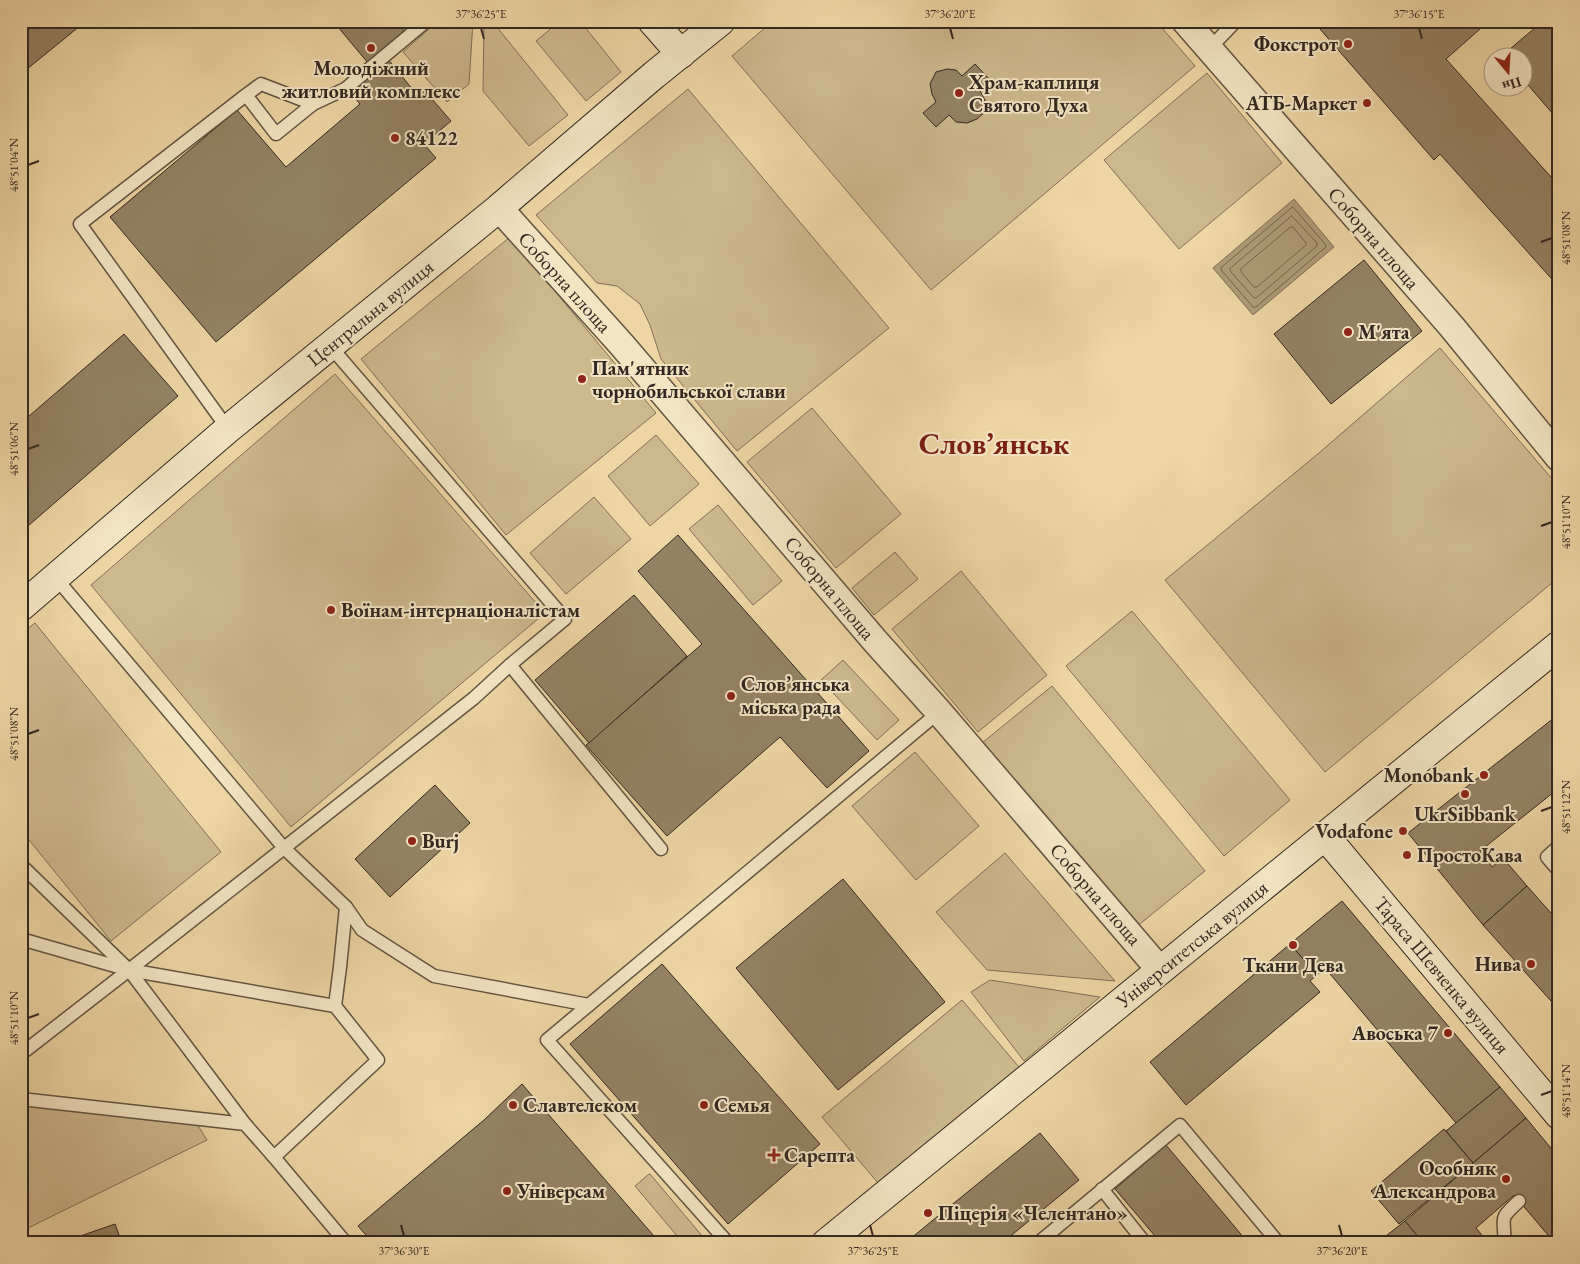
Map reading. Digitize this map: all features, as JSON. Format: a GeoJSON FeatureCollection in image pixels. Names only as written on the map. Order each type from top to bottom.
{"type":"FeatureCollection","features":[{"type":"Feature","properties":{"kind":"street"},"geometry":{"type":"LineString","coordinates":[[652,21],[681,54]]}},
{"type":"Feature","properties":{"kind":"street","name":"Центральна вулиця"},"geometry":{"type":"LineString","coordinates":[[21,606],[228,429],[499,208],[640,87],[721,21]]}},
{"type":"Feature","properties":{"kind":"street","name":"Соборна площа"},"geometry":{"type":"LineString","coordinates":[[1185,21],[1452,328],[1559,458]]}},
{"type":"Feature","properties":{"kind":"street","name":"Соборна площа"},"geometry":{"type":"LineString","coordinates":[[499,208],[622,345],[1160,970]]}},
{"type":"Feature","properties":{"kind":"street","name":"Університетська вулиця"},"geometry":{"type":"LineString","coordinates":[[826,1243],[1559,645]]}},
{"type":"Feature","properties":{"kind":"street","name":"Тараса Шевченка вулиця"},"geometry":{"type":"LineString","coordinates":[[1325,836],[1559,1115]]}},
{"type":"Feature","properties":{"kind":"lane"},"geometry":{"type":"LineString","coordinates":[[246,96],[276,134],[313,104],[345,89],[423,24],[424,21]]}},
{"type":"Feature","properties":{"kind":"lane"},"geometry":{"type":"LineString","coordinates":[[1209,49],[1236,21]]}},
{"type":"Feature","properties":{"kind":"lane"},"geometry":{"type":"LineString","coordinates":[[228,429],[80,224],[261,84],[313,104]]}},
{"type":"Feature","properties":{"kind":"lane"},"geometry":{"type":"LineString","coordinates":[[21,1054],[474,698],[565,619],[330,346]]}},
{"type":"Feature","properties":{"kind":"lane"},"geometry":{"type":"LineString","coordinates":[[56,577],[284,848],[346,906],[362,930],[434,976],[589,1006]]}},
{"type":"Feature","properties":{"kind":"lane"},"geometry":{"type":"LineString","coordinates":[[510,665],[661,849]]}},
{"type":"Feature","properties":{"kind":"lane"},"geometry":{"type":"LineString","coordinates":[[728,1243],[548,1040],[939,712]]}},
{"type":"Feature","properties":{"kind":"lane"},"geometry":{"type":"LineString","coordinates":[[1559,846],[1547,856],[1559,870]]}},
{"type":"Feature","properties":{"kind":"lane"},"geometry":{"type":"LineString","coordinates":[[21,865],[129,970],[246,1124],[346,1243]]}},
{"type":"Feature","properties":{"kind":"lane"},"geometry":{"type":"LineString","coordinates":[[335,1006],[346,906]]}},
{"type":"Feature","properties":{"kind":"lane"},"geometry":{"type":"LineString","coordinates":[[21,939],[129,970],[335,1006],[378,1060],[274,1156]]}},
{"type":"Feature","properties":{"kind":"lane"},"geometry":{"type":"LineString","coordinates":[[21,1099],[246,1124]]}},
{"type":"Feature","properties":{"kind":"lane"},"geometry":{"type":"LineString","coordinates":[[1038,1243],[1180,1125],[1276,1240],[1273,1243]]}},
{"type":"Feature","properties":{"kind":"lane"},"geometry":{"type":"LineString","coordinates":[[1102,1189],[1145,1243]]}},
{"type":"Feature","properties":{"kind":"lane"},"geometry":{"type":"LineString","coordinates":[[1505,1242],[1504,1214],[1519,1201]]}},
{"type":"Feature","properties":{"kind":"shaded area"},"geometry":{"type":"Polygon","coordinates":[[[438,21],[473,21],[469,84],[447,102],[403,52],[438,21]]]}},
{"type":"Feature","properties":{"kind":"shaded area"},"geometry":{"type":"Polygon","coordinates":[[[484,21],[492,21],[568,115],[529,146],[483,91],[484,21]]]}},
{"type":"Feature","properties":{"kind":"shaded area"},"geometry":{"type":"Polygon","coordinates":[[[560,21],[580,21],[621,72],[586,101],[536,41],[560,21]]]}},
{"type":"Feature","properties":{"kind":"shaded area"},"geometry":{"type":"Polygon","coordinates":[[[773,21],[1156,21],[1195,66],[931,290],[732,56],[773,21]]]}},
{"type":"Feature","properties":{"kind":"shaded area"},"geometry":{"type":"Polygon","coordinates":[[[1207,73],[1282,163],[1179,249],[1104,160],[1207,73]]]}},
{"type":"Feature","properties":{"kind":"shaded area"},"geometry":{"type":"Polygon","coordinates":[[[688,89],[889,328],[737,451],[661,359],[650,325],[640,304],[617,286],[597,283],[536,215],[688,89]]]}},
{"type":"Feature","properties":{"kind":"shaded area"},"geometry":{"type":"Polygon","coordinates":[[[510,237],[656,413],[506,535],[361,359],[510,237]]]}},
{"type":"Feature","properties":{"kind":"shaded area"},"geometry":{"type":"Polygon","coordinates":[[[1440,348],[1559,487],[1559,577],[1325,772],[1165,580],[1319,453],[1440,348]]]}},
{"type":"Feature","properties":{"kind":"shaded area"},"geometry":{"type":"Polygon","coordinates":[[[335,374],[545,613],[291,827],[91,585],[335,374]]]}},
{"type":"Feature","properties":{"kind":"shaded area"},"geometry":{"type":"Polygon","coordinates":[[[812,408],[901,514],[836,568],[747,462],[812,408]]]}},
{"type":"Feature","properties":{"kind":"shaded area"},"geometry":{"type":"Polygon","coordinates":[[[656,435],[699,484],[650,526],[608,476],[656,435]]]}},
{"type":"Feature","properties":{"kind":"shaded area"},"geometry":{"type":"Polygon","coordinates":[[[594,497],[631,539],[566,594],[530,553],[594,497]]]}},
{"type":"Feature","properties":{"kind":"shaded area"},"geometry":{"type":"Polygon","coordinates":[[[718,505],[782,581],[753,605],[689,529],[718,505]]]}},
{"type":"Feature","properties":{"kind":"shaded area"},"geometry":{"type":"Polygon","coordinates":[[[895,552],[918,579],[874,615],[852,588],[895,552]]]}},
{"type":"Feature","properties":{"kind":"shaded area"},"geometry":{"type":"Polygon","coordinates":[[[961,571],[1047,675],[978,732],[892,629],[961,571]]]}},
{"type":"Feature","properties":{"kind":"shaded area"},"geometry":{"type":"Polygon","coordinates":[[[1132,611],[1290,800],[1224,856],[1066,666],[1132,611]]]}},
{"type":"Feature","properties":{"kind":"shaded area"},"geometry":{"type":"Polygon","coordinates":[[[35,623],[221,852],[111,941],[21,830],[21,634],[35,623]]]}},
{"type":"Feature","properties":{"kind":"shaded area"},"geometry":{"type":"Polygon","coordinates":[[[843,660],[899,720],[877,740],[821,680],[843,660]]]}},
{"type":"Feature","properties":{"kind":"shaded area"},"geometry":{"type":"Polygon","coordinates":[[[1052,686],[1205,871],[1135,928],[982,743],[1052,686]]]}},
{"type":"Feature","properties":{"kind":"shaded area"},"geometry":{"type":"Polygon","coordinates":[[[915,752],[979,826],[916,880],[852,806],[915,752]]]}},
{"type":"Feature","properties":{"kind":"shaded area"},"geometry":{"type":"Polygon","coordinates":[[[1005,853],[1115,981],[987,970],[936,912],[1005,853]]]}},
{"type":"Feature","properties":{"kind":"shaded area"},"geometry":{"type":"Polygon","coordinates":[[[990,980],[1100,997],[1024,1061],[971,992],[990,980]]]}},
{"type":"Feature","properties":{"kind":"shaded area"},"geometry":{"type":"Polygon","coordinates":[[[962,1000],[1019,1067],[878,1183],[822,1117],[962,1000]]]}},
{"type":"Feature","properties":{"kind":"shaded area"},"geometry":{"type":"Polygon","coordinates":[[[21,1100],[197,1124],[207,1140],[26,1229],[21,1218],[21,1100]]]}},
{"type":"Feature","properties":{"kind":"shaded area"},"geometry":{"type":"Polygon","coordinates":[[[649,1174],[708,1243],[683,1243],[635,1186],[649,1174]]]}},
{"type":"Feature","properties":{"kind":"water"},"geometry":{"type":"Polygon","coordinates":[[[1294,199],[1334,247],[1253,315],[1213,268],[1294,199]]]}},
{"type":"Feature","properties":{"kind":"building"},"geometry":{"type":"Polygon","coordinates":[[[21,21],[86,21],[21,74],[21,21]]]}},
{"type":"Feature","properties":{"kind":"building","name":"Молодіжний житловий комплекс"},"geometry":{"type":"Polygon","coordinates":[[[333,21],[396,21],[405,32],[368,63],[333,21]]]}},
{"type":"Feature","properties":{"kind":"building"},"geometry":{"type":"Polygon","coordinates":[[[1313,21],[1489,21],[1446,59],[1559,186],[1559,287],[1440,154],[1434,160],[1313,21]]]}},
{"type":"Feature","properties":{"kind":"building"},"geometry":{"type":"Polygon","coordinates":[[[1543,21],[1559,21],[1559,121],[1532,90],[1532,48],[1511,48],[1543,21]]]}},
{"type":"Feature","properties":{"kind":"building"},"geometry":{"type":"Polygon","coordinates":[[[387,58],[418,96],[425,91],[451,121],[424,144],[436,158],[216,342],[110,217],[237,110],[286,167],[360,104],[349,91],[387,58]]]}},
{"type":"Feature","properties":{"kind":"building"},"geometry":{"type":"Polygon","coordinates":[[[975,64],[990,80],[979,89],[985,100],[985,112],[977,119],[967,123],[956,122],[949,115],[936,127],[923,113],[936,102],[930,84],[936,72],[947,69],[956,70],[962,76],[975,64]]]}},
{"type":"Feature","properties":{"kind":"building","name":"М'ята"},"geometry":{"type":"Polygon","coordinates":[[[1364,260],[1422,331],[1331,404],[1274,334],[1364,260]]]}},
{"type":"Feature","properties":{"kind":"building"},"geometry":{"type":"Polygon","coordinates":[[[124,334],[178,396],[21,532],[21,423],[124,334]]]}},
{"type":"Feature","properties":{"kind":"building","name":"Слов’янська міська рада"},"geometry":{"type":"Polygon","coordinates":[[[678,535],[869,751],[827,788],[780,737],[667,836],[586,745],[702,644],[638,571],[678,535]]]}},
{"type":"Feature","properties":{"kind":"building"},"geometry":{"type":"Polygon","coordinates":[[[634,595],[687,656],[589,743],[535,680],[634,595]]]}},
{"type":"Feature","properties":{"kind":"building"},"geometry":{"type":"Polygon","coordinates":[[[1559,714],[1559,788],[1480,851],[1492,867],[1503,858],[1527,886],[1483,925],[1408,833],[1559,714]]]}},
{"type":"Feature","properties":{"kind":"building","name":"Burj"},"geometry":{"type":"Polygon","coordinates":[[[435,785],[470,823],[390,897],[355,859],[435,785]]]}},
{"type":"Feature","properties":{"kind":"building"},"geometry":{"type":"Polygon","coordinates":[[[843,879],[945,1002],[838,1090],[736,968],[843,879]]]}},
{"type":"Feature","properties":{"kind":"building"},"geometry":{"type":"Polygon","coordinates":[[[1527,886],[1559,922],[1559,1010],[1483,925],[1527,886]]]}},
{"type":"Feature","properties":{"kind":"building"},"geometry":{"type":"Polygon","coordinates":[[[1342,901],[1500,1087],[1456,1123],[1325,968],[1317,975],[1290,944],[1342,901]]]}},
{"type":"Feature","properties":{"kind":"building"},"geometry":{"type":"Polygon","coordinates":[[[1290,944],[1317,975],[1310,981],[1320,992],[1186,1105],[1150,1062],[1290,944]]]}},
{"type":"Feature","properties":{"kind":"building","name":"Семья"},"geometry":{"type":"Polygon","coordinates":[[[662,964],[820,1144],[728,1224],[570,1044],[662,964]]]}},
{"type":"Feature","properties":{"kind":"building","name":"Універсам"},"geometry":{"type":"Polygon","coordinates":[[[522,1084],[660,1243],[373,1243],[358,1226],[484,1120],[522,1084]]]}},
{"type":"Feature","properties":{"kind":"building"},"geometry":{"type":"Polygon","coordinates":[[[1500,1087],[1526,1118],[1473,1163],[1446,1131],[1500,1087]]]}},
{"type":"Feature","properties":{"kind":"building","name":"Особняк Александрова"},"geometry":{"type":"Polygon","coordinates":[[[1526,1118],[1559,1158],[1559,1243],[1551,1243],[1553,1241],[1514,1195],[1476,1228],[1486,1240],[1486,1243],[1432,1243],[1428,1238],[1423,1243],[1405,1221],[1526,1118]]]}},
{"type":"Feature","properties":{"kind":"building"},"geometry":{"type":"Polygon","coordinates":[[[1444,1129],[1473,1163],[1399,1224],[1371,1191],[1444,1129]]]}},
{"type":"Feature","properties":{"kind":"building"},"geometry":{"type":"Polygon","coordinates":[[[1040,1133],[1079,1180],[1002,1243],[905,1243],[1040,1133]]]}},
{"type":"Feature","properties":{"kind":"building"},"geometry":{"type":"Polygon","coordinates":[[[1166,1145],[1245,1239],[1240,1243],[1161,1243],[1115,1189],[1166,1145]]]}},
{"type":"Feature","properties":{"kind":"building"},"geometry":{"type":"Polygon","coordinates":[[[1405,1221],[1423,1243],[1377,1243],[1405,1221]]]}},
{"type":"Feature","properties":{"kind":"building"},"geometry":{"type":"Polygon","coordinates":[[[115,1224],[122,1243],[66,1243],[66,1241],[115,1224]]]}},
{"type":"Feature","properties":{"kind":"place","name":"Фокстрот"},"geometry":{"type":"Point","coordinates":[1348,44]}},
{"type":"Feature","properties":{"kind":"place","name":"Молодіжний житловий комплекс"},"geometry":{"type":"Point","coordinates":[371,48]}},
{"type":"Feature","properties":{"kind":"place","name":"Храм-каплиця Святого Духа"},"geometry":{"type":"Point","coordinates":[959,93]}},
{"type":"Feature","properties":{"kind":"place","name":"АТБ-Маркет"},"geometry":{"type":"Point","coordinates":[1367,103]}},
{"type":"Feature","properties":{"kind":"place","name":"84122"},"geometry":{"type":"Point","coordinates":[395,138]}},
{"type":"Feature","properties":{"kind":"place","name":"М'ята"},"geometry":{"type":"Point","coordinates":[1348,332]}},
{"type":"Feature","properties":{"kind":"place","name":"Пам'ятник чорнобильської слави"},"geometry":{"type":"Point","coordinates":[582,379]}},
{"type":"Feature","properties":{"kind":"place","name":"Воїнам-інтернаціоналістам"},"geometry":{"type":"Point","coordinates":[331,610]}},
{"type":"Feature","properties":{"kind":"place","name":"Слов’янська міська рада"},"geometry":{"type":"Point","coordinates":[731,696]}},
{"type":"Feature","properties":{"kind":"place","name":"Monobank"},"geometry":{"type":"Point","coordinates":[1484,775]}},
{"type":"Feature","properties":{"kind":"place","name":"UkrSibbank"},"geometry":{"type":"Point","coordinates":[1465,794]}},
{"type":"Feature","properties":{"kind":"place","name":"Vodafone"},"geometry":{"type":"Point","coordinates":[1403,831]}},
{"type":"Feature","properties":{"kind":"place","name":"Burj"},"geometry":{"type":"Point","coordinates":[412,841]}},
{"type":"Feature","properties":{"kind":"place","name":"ПростоКава"},"geometry":{"type":"Point","coordinates":[1407,855]}},
{"type":"Feature","properties":{"kind":"place","name":"Ткани Дева"},"geometry":{"type":"Point","coordinates":[1293,945]}},
{"type":"Feature","properties":{"kind":"place","name":"Нива"},"geometry":{"type":"Point","coordinates":[1531,964]}},
{"type":"Feature","properties":{"kind":"place","name":"Авоська 7"},"geometry":{"type":"Point","coordinates":[1448,1033]}},
{"type":"Feature","properties":{"kind":"place","name":"Славтелеком"},"geometry":{"type":"Point","coordinates":[513,1105]}},
{"type":"Feature","properties":{"kind":"place","name":"Семья"},"geometry":{"type":"Point","coordinates":[704,1105]}},
{"type":"Feature","properties":{"kind":"place","name":"Сарепта"},"geometry":{"type":"Point","coordinates":[774,1155]}},
{"type":"Feature","properties":{"kind":"place","name":"Особняк Александрова"},"geometry":{"type":"Point","coordinates":[1506,1179]}},
{"type":"Feature","properties":{"kind":"place","name":"Універсам"},"geometry":{"type":"Point","coordinates":[507,1191]}},
{"type":"Feature","properties":{"kind":"place","name":"Піцерія «Челентано»"},"geometry":{"type":"Point","coordinates":[928,1213]}},
{"type":"Feature","properties":{"kind":"district","name":"Слов’янськ"},"geometry":{"type":"Point","coordinates":[994,444]}}]}
